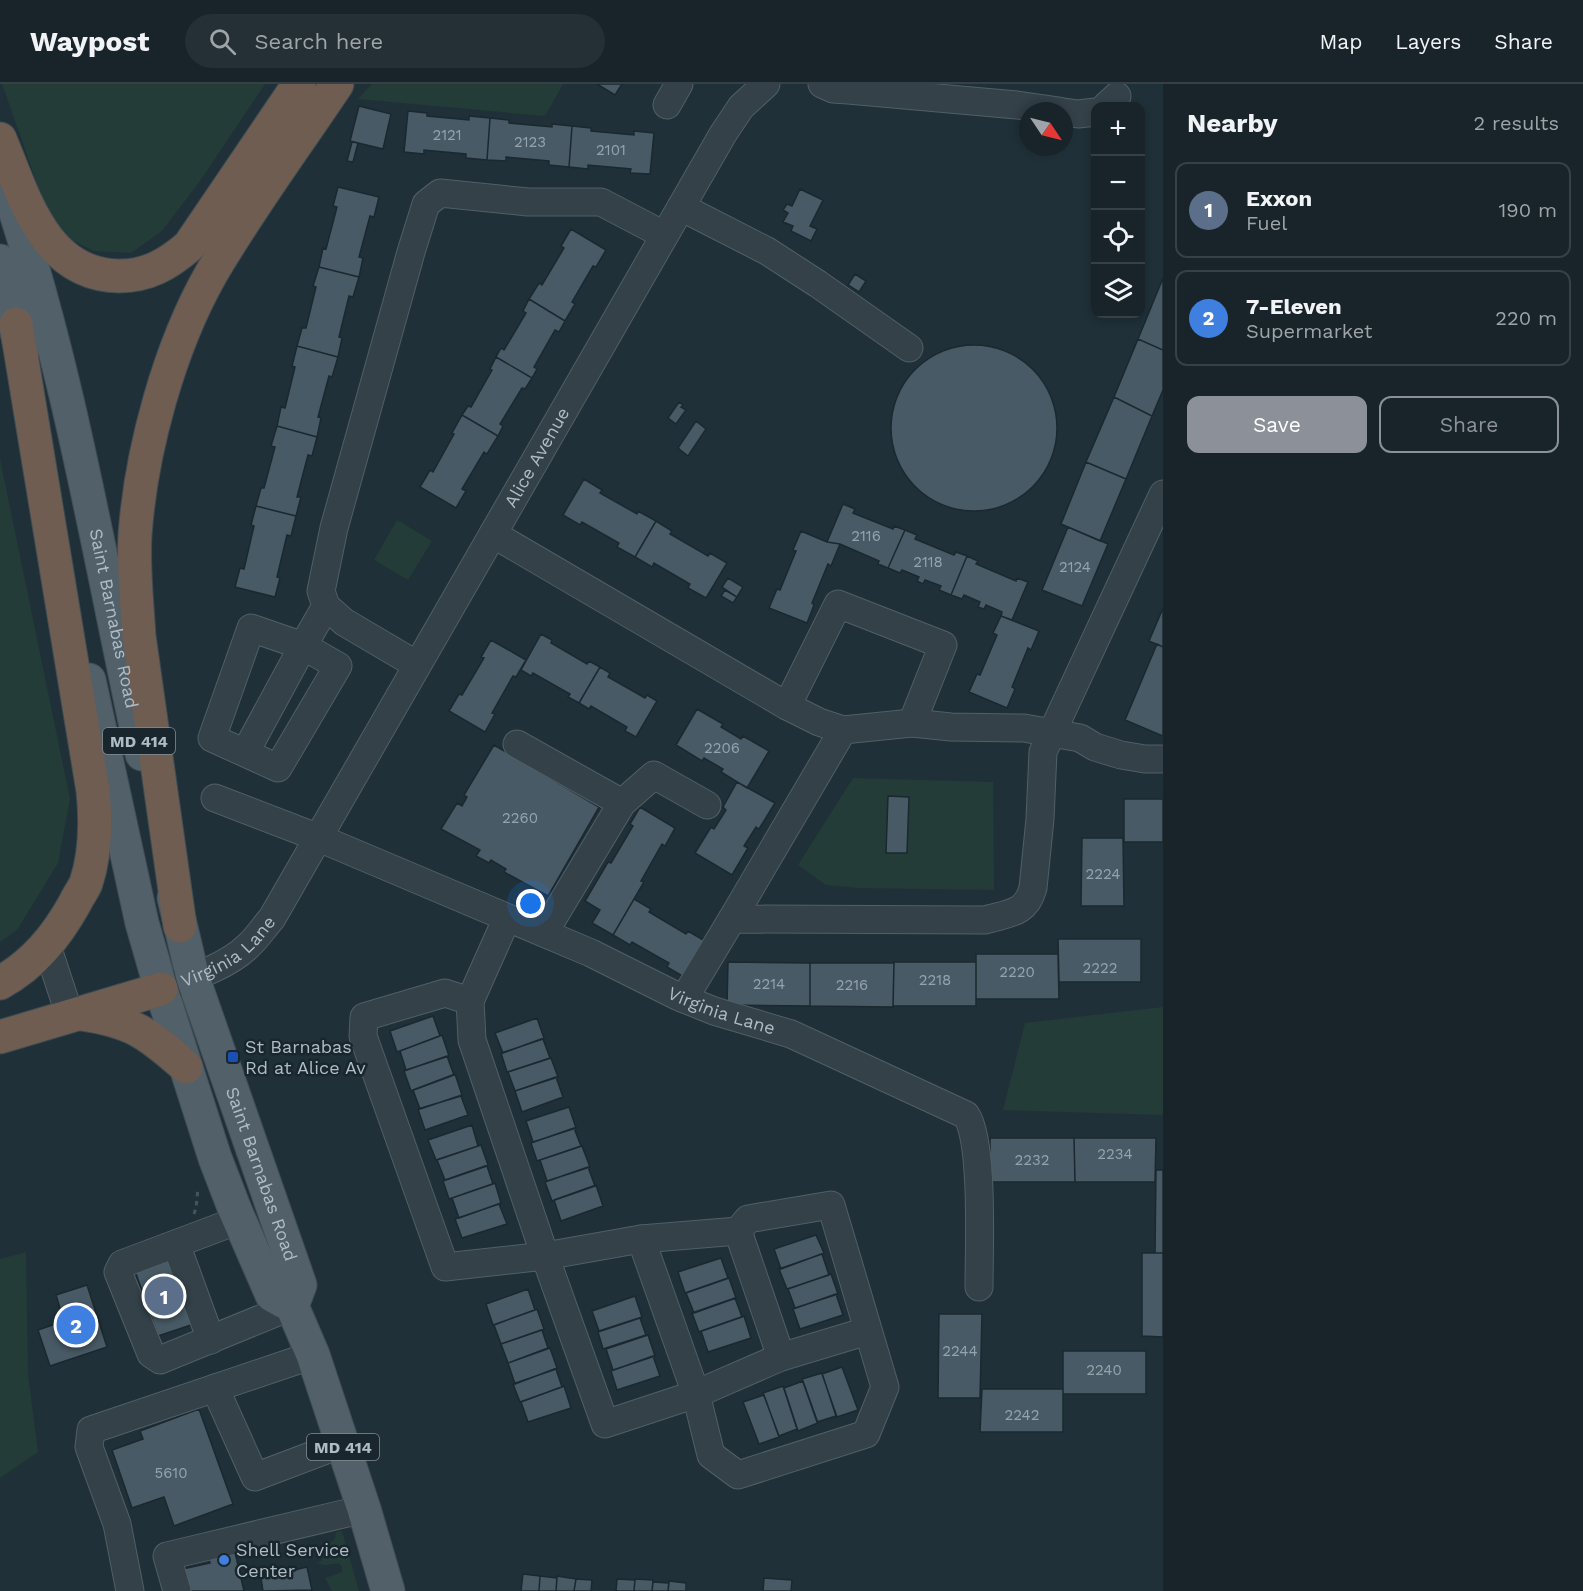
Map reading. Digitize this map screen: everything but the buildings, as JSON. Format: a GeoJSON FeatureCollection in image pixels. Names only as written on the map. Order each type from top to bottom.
{"type":"FeatureCollection","features":[{"type":"Feature","properties":{"kind":"highway"},"geometry":{"type":"LineString","coordinates":[[0,139],[33,219],[60,254],[80,267],[103,276],[126,276],[150,272],[171,262],[189,246],[299,84]]}},
{"type":"Feature","properties":{"kind":"highway"},"geometry":{"type":"LineString","coordinates":[[180,926],[139,636],[135,537],[140,489],[149,441],[175,353],[210,276],[337,84]]}},
{"type":"Feature","properties":{"kind":"highway"},"geometry":{"type":"LineString","coordinates":[[0,983],[19,972],[47,946],[66,918],[86,883],[94,847],[96,819],[16,324]]}},
{"type":"Feature","properties":{"kind":"highway"},"geometry":{"type":"LineString","coordinates":[[0,1037],[161,989]]}},
{"type":"Feature","properties":{"kind":"highway"},"geometry":{"type":"LineString","coordinates":[[73,1015],[106,1017],[124,1023],[159,1043],[186,1067]]}},
{"type":"Feature","properties":{"kind":"main road","name":"Saint Barnabas Road"},"geometry":{"type":"LineString","coordinates":[[0,166],[43,309],[72,421],[193,978],[300,1285],[292,1306]]}},
{"type":"Feature","properties":{"kind":"main road","name":"Saint Barnabas Road"},"geometry":{"type":"LineString","coordinates":[[0,261],[38,425],[103,746],[142,923],[161,989],[215,1158],[239,1220],[272,1295],[292,1306],[313,1355],[364,1509],[388,1591]]}},
{"type":"Feature","properties":{"kind":"street","name":"Alice Avenue"},"geometry":{"type":"LineString","coordinates":[[319,838],[664,235],[741,107],[766,84]]}},
{"type":"Feature","properties":{"kind":"street"},"geometry":{"type":"LineString","coordinates":[[822,84],[848,90],[1019,105]]}},
{"type":"Feature","properties":{"kind":"street"},"geometry":{"type":"LineString","coordinates":[[1073,113],[1091,112]]}},
{"type":"Feature","properties":{"kind":"street"},"geometry":{"type":"LineString","coordinates":[[417,665],[344,622],[326,606],[321,591],[334,528],[426,204],[440,193],[528,202],[601,202],[664,235]]}},
{"type":"Feature","properties":{"kind":"street"},"geometry":{"type":"LineString","coordinates":[[681,207],[767,251],[909,348]]}},
{"type":"Feature","properties":{"kind":"street"},"geometry":{"type":"LineString","coordinates":[[732,919],[985,920],[1024,907],[1033,888],[1041,819],[1043,752],[1163,494]]}},
{"type":"Feature","properties":{"kind":"street"},"geometry":{"type":"LineString","coordinates":[[493,534],[819,722],[843,730],[912,723],[951,727],[1024,728],[1080,738],[1095,747],[1121,755],[1163,759]]}},
{"type":"Feature","properties":{"kind":"street"},"geometry":{"type":"LineString","coordinates":[[787,705],[838,604],[943,645],[912,723]]}},
{"type":"Feature","properties":{"kind":"street"},"geometry":{"type":"LineString","coordinates":[[245,753],[326,606]]}},
{"type":"Feature","properties":{"kind":"street"},"geometry":{"type":"LineString","coordinates":[[251,628],[303,646],[338,666],[278,768],[212,738],[251,628]]}},
{"type":"Feature","properties":{"kind":"street"},"geometry":{"type":"LineString","coordinates":[[684,999],[843,730]]}},
{"type":"Feature","properties":{"kind":"street"},"geometry":{"type":"LineString","coordinates":[[517,744],[622,803]]}},
{"type":"Feature","properties":{"kind":"street"},"geometry":{"type":"LineString","coordinates":[[544,933],[622,803],[654,776],[707,805]]}},
{"type":"Feature","properties":{"kind":"street","name":"Virginia Lane"},"geometry":{"type":"LineString","coordinates":[[215,798],[319,838],[591,953],[684,999],[791,1034],[966,1115],[971,1123],[974,1140],[979,1196],[979,1287]]}},
{"type":"Feature","properties":{"kind":"street","name":"Virginia Lane"},"geometry":{"type":"LineString","coordinates":[[161,989],[193,978],[237,955],[256,938],[282,903],[319,838]]}},
{"type":"Feature","properties":{"kind":"street"},"geometry":{"type":"LineString","coordinates":[[507,918],[470,1001],[472,1040],[605,1424],[696,1394],[780,1357],[867,1331]]}},
{"type":"Feature","properties":{"kind":"street"},"geometry":{"type":"LineString","coordinates":[[47,946],[73,1015]]}},
{"type":"Feature","properties":{"kind":"street"},"geometry":{"type":"LineString","coordinates":[[470,1001],[445,993],[364,1017],[363,1036],[445,1267],[545,1256],[641,1239],[738,1231],[748,1219],[831,1205],[885,1387],[866,1434],[738,1475],[711,1455],[696,1394],[641,1239]]}},
{"type":"Feature","properties":{"kind":"street"},"geometry":{"type":"LineString","coordinates":[[239,1220],[122,1264],[118,1272],[151,1354],[160,1360],[292,1306]]}},
{"type":"Feature","properties":{"kind":"street"},"geometry":{"type":"LineString","coordinates":[[738,1231],[780,1357]]}},
{"type":"Feature","properties":{"kind":"street"},"geometry":{"type":"LineString","coordinates":[[176,1244],[211,1340]]}},
{"type":"Feature","properties":{"kind":"street"},"geometry":{"type":"LineString","coordinates":[[130,1591],[117,1524],[89,1447],[91,1430],[313,1355]]}},
{"type":"Feature","properties":{"kind":"street"},"geometry":{"type":"LineString","coordinates":[[215,1388],[255,1477],[342,1444]]}},
{"type":"Feature","properties":{"kind":"street"},"geometry":{"type":"LineString","coordinates":[[177,1591],[167,1556],[364,1509]]}},
{"type":"Feature","properties":{"kind":"path"},"geometry":{"type":"LineString","coordinates":[[194,1213],[198,1184]]}},
{"type":"Feature","properties":{"kind":"green space"},"geometry":{"type":"Polygon","coordinates":[[[2,84],[265,84],[200,181],[162,231],[131,253],[94,251],[61,235],[39,189],[2,84]]]}},
{"type":"Feature","properties":{"kind":"green space"},"geometry":{"type":"Polygon","coordinates":[[[372,84],[563,84],[545,116],[358,99],[372,84]]]}},
{"type":"Feature","properties":{"kind":"green space"},"geometry":{"type":"Polygon","coordinates":[[[0,459],[70,799],[58,863],[17,930],[0,942],[0,459]]]}},
{"type":"Feature","properties":{"kind":"green space"},"geometry":{"type":"Polygon","coordinates":[[[397,520],[432,541],[408,580],[374,560],[397,520]]]}},
{"type":"Feature","properties":{"kind":"green space"},"geometry":{"type":"Polygon","coordinates":[[[853,778],[993,782],[994,890],[857,888],[826,885],[798,865],[853,778]]]}},
{"type":"Feature","properties":{"kind":"green space"},"geometry":{"type":"Polygon","coordinates":[[[1163,1007],[1163,1115],[1003,1110],[1025,1023],[1163,1007]]]}},
{"type":"Feature","properties":{"kind":"green space"},"geometry":{"type":"Polygon","coordinates":[[[26,1252],[28,1374],[38,1452],[0,1478],[0,1259],[26,1252]]]}},
{"type":"Feature","properties":{"kind":"green space"},"geometry":{"type":"Polygon","coordinates":[[[342,1531],[359,1591],[332,1591],[325,1578],[342,1572],[342,1567],[339,1563],[325,1565],[317,1563],[323,1556],[321,1549],[335,1539],[336,1532],[342,1531]]]}},
{"type":"Feature","properties":{"kind":"place","name":"St Barnabas Rd at Alice Av"},"geometry":{"type":"Point","coordinates":[233,1057]}},
{"type":"Feature","properties":{"kind":"place","name":"Exxon"},"geometry":{"type":"Point","coordinates":[164,1296]}},
{"type":"Feature","properties":{"kind":"place","name":"7-Eleven"},"geometry":{"type":"Point","coordinates":[76,1325]}},
{"type":"Feature","properties":{"kind":"place","name":"Shell Service Center"},"geometry":{"type":"Point","coordinates":[224,1560]}}]}
